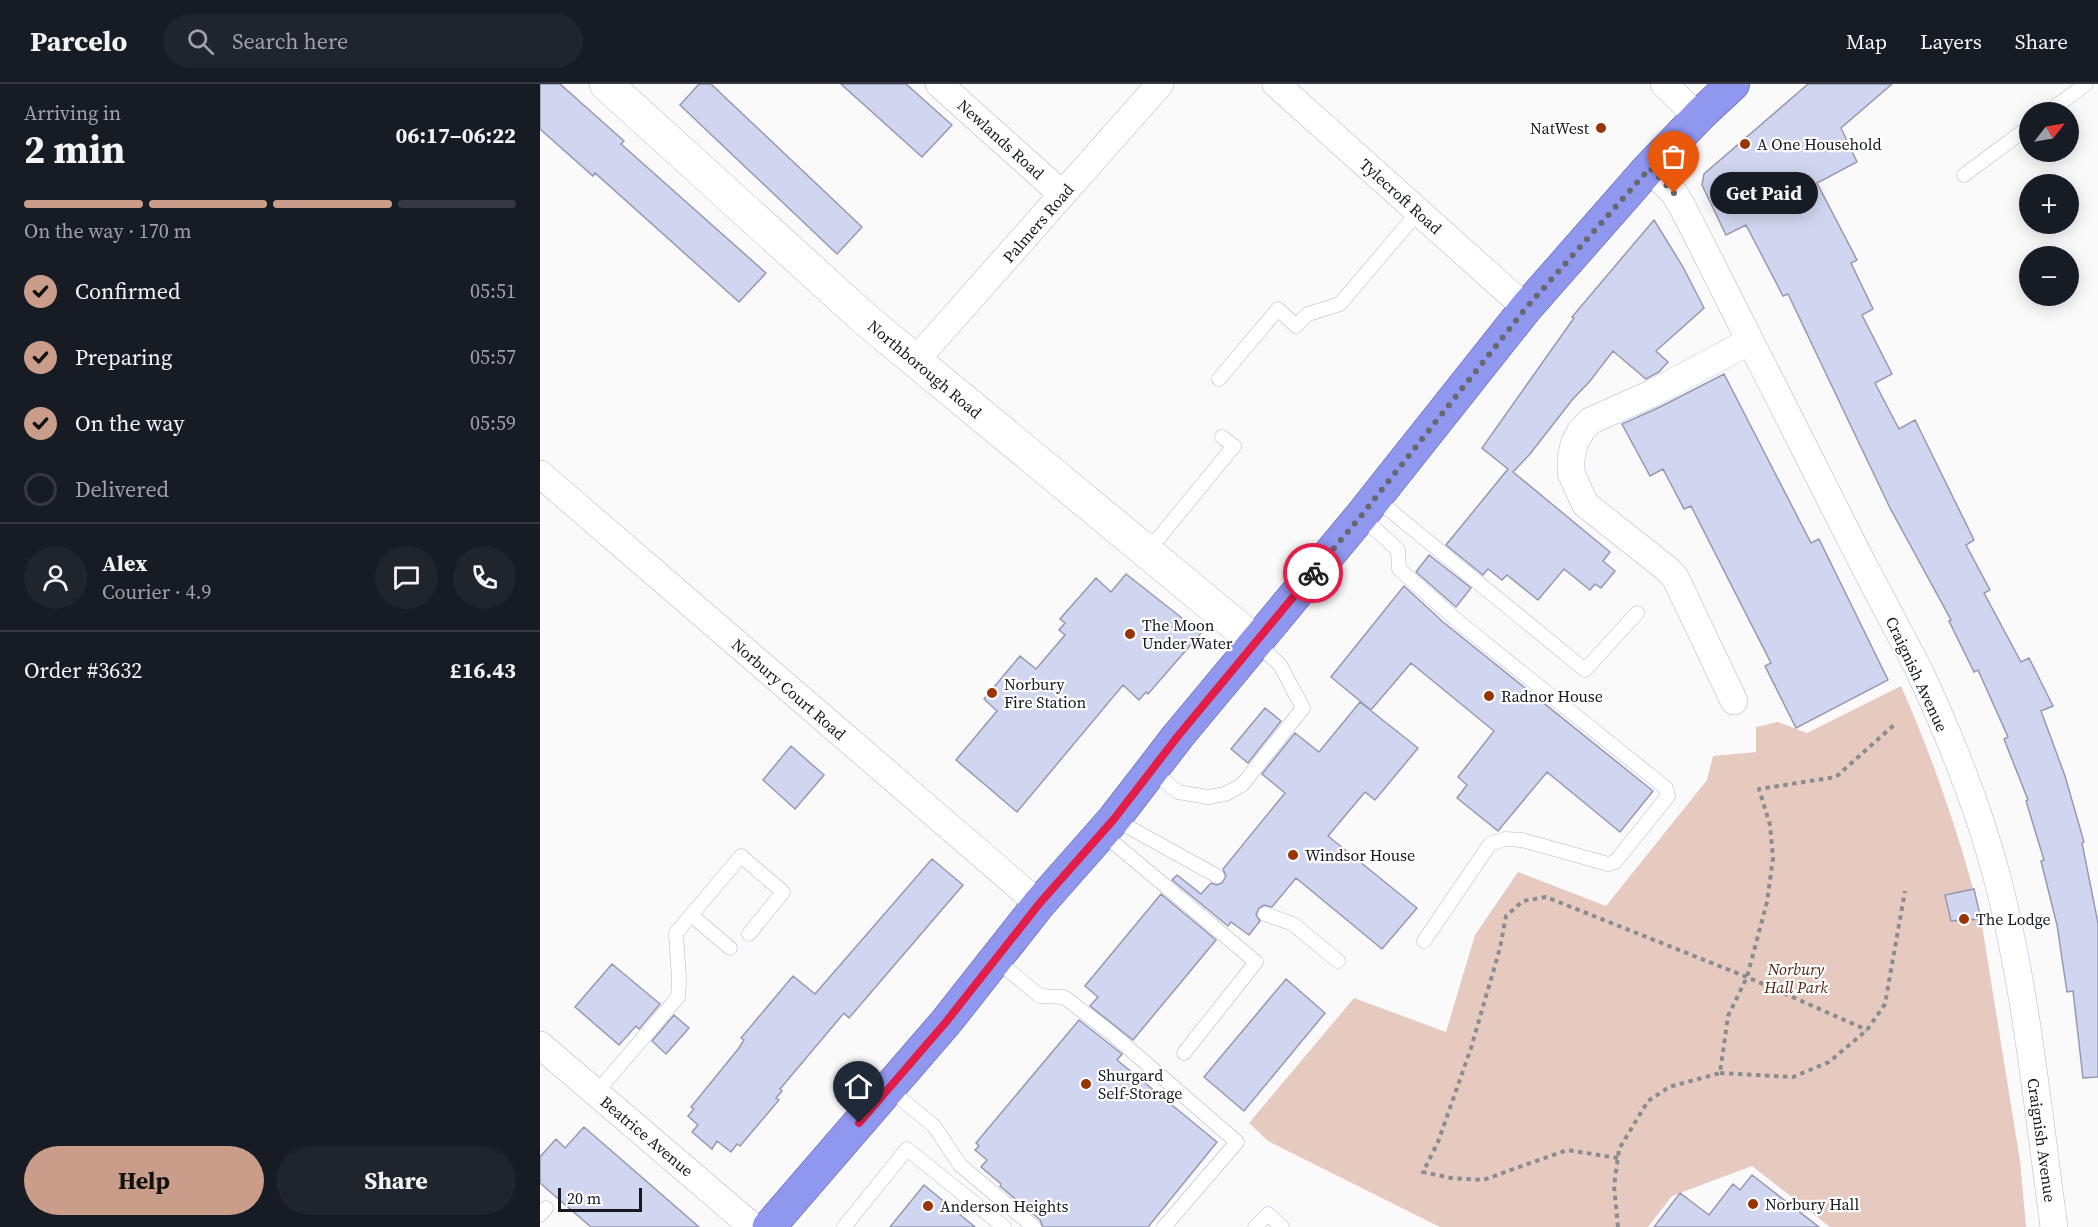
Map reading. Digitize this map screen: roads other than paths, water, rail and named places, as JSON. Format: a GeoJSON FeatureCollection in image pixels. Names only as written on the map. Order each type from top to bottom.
{"type":"FeatureCollection","features":[{"type":"Feature","properties":{"kind":"highway"},"geometry":{"type":"LineString","coordinates":[[769,1227],[889,1089],[996,960],[1039,904],[1108,826],[1178,736],[1368,507],[1526,308],[1650,168],[1733,84]]}},
{"type":"Feature","properties":{"kind":"street","name":"Northborough Road"},"geometry":{"type":"LineString","coordinates":[[606,84],[753,219],[915,362],[1256,642]]}},
{"type":"Feature","properties":{"kind":"street","name":"Newlands Road"},"geometry":{"type":"LineString","coordinates":[[939,84],[1062,194]]}},
{"type":"Feature","properties":{"kind":"street","name":"Palmers Road"},"geometry":{"type":"LineString","coordinates":[[915,362],[1160,84]]}},
{"type":"Feature","properties":{"kind":"street","name":"Tylecroft Road"},"geometry":{"type":"LineString","coordinates":[[1276,84],[1526,308]]}},
{"type":"Feature","properties":{"kind":"street"},"geometry":{"type":"LineString","coordinates":[[1664,84],[1698,117]]}},
{"type":"Feature","properties":{"kind":"street","name":"Craignish Avenue"},"geometry":{"type":"LineString","coordinates":[[1650,168],[1674,193],[1717,272],[1923,678],[1962,774],[1987,843],[2006,913],[2021,986],[2054,1227]]}},
{"type":"Feature","properties":{"kind":"street"},"geometry":{"type":"LineString","coordinates":[[1734,701],[1674,577],[1585,504],[1571,473],[1571,459],[1574,444],[1590,421],[1653,393],[1750,341]]}},
{"type":"Feature","properties":{"kind":"street","name":"Norbury Court Road"},"geometry":{"type":"LineString","coordinates":[[540,474],[1039,904]]}},
{"type":"Feature","properties":{"kind":"street","name":"Beatrice Avenue"},"geometry":{"type":"LineString","coordinates":[[540,1045],[753,1227]]}},
{"type":"Feature","properties":{"kind":"lane"},"geometry":{"type":"LineString","coordinates":[[2062,102],[2086,84]]}},
{"type":"Feature","properties":{"kind":"lane"},"geometry":{"type":"LineString","coordinates":[[1964,175],[2019,134]]}},
{"type":"Feature","properties":{"kind":"lane"},"geometry":{"type":"LineString","coordinates":[[1219,379],[1278,309],[1296,326],[1308,314],[1340,304],[1418,212]]}},
{"type":"Feature","properties":{"kind":"lane"},"geometry":{"type":"LineString","coordinates":[[1148,552],[1234,446],[1222,437]]}},
{"type":"Feature","properties":{"kind":"lane"},"geometry":{"type":"LineString","coordinates":[[1368,507],[1585,670],[1637,613]]}},
{"type":"Feature","properties":{"kind":"lane"},"geometry":{"type":"LineString","coordinates":[[1368,507],[1398,550],[1399,569],[1460,622],[1666,788],[1668,796],[1615,862],[1608,864],[1522,840],[1505,839],[1490,844],[1424,941]]}},
{"type":"Feature","properties":{"kind":"lane"},"geometry":{"type":"LineString","coordinates":[[1152,771],[1178,792],[1190,795],[1208,797],[1225,794],[1242,785],[1303,708],[1280,665],[1256,642]]}},
{"type":"Feature","properties":{"kind":"lane"},"geometry":{"type":"LineString","coordinates":[[1108,826],[1217,876]]}},
{"type":"Feature","properties":{"kind":"lane"},"geometry":{"type":"LineString","coordinates":[[1108,826],[1256,962],[1184,1053]]}},
{"type":"Feature","properties":{"kind":"lane"},"geometry":{"type":"LineString","coordinates":[[596,1093],[678,997],[676,933],[741,856],[783,892],[748,934]]}},
{"type":"Feature","properties":{"kind":"lane"},"geometry":{"type":"LineString","coordinates":[[1265,914],[1293,924],[1338,961]]}},
{"type":"Feature","properties":{"kind":"lane"},"geometry":{"type":"LineString","coordinates":[[691,915],[730,948]]}},
{"type":"Feature","properties":{"kind":"lane"},"geometry":{"type":"LineString","coordinates":[[996,960],[1040,996],[1064,997],[1111,1033],[1237,1142],[1164,1227]]}},
{"type":"Feature","properties":{"kind":"lane"},"geometry":{"type":"LineString","coordinates":[[889,1089],[934,1126],[960,1165],[1034,1227]]}},
{"type":"Feature","properties":{"kind":"lane"},"geometry":{"type":"LineString","coordinates":[[844,1227],[907,1149],[1004,1227]]}},
{"type":"Feature","properties":{"kind":"lane"},"geometry":{"type":"LineString","coordinates":[[1255,1227],[1268,1214],[1282,1227]]}},
{"type":"Feature","properties":{"kind":"place","name":"NatWest"},"geometry":{"type":"Point","coordinates":[1601,128]}},
{"type":"Feature","properties":{"kind":"place","name":"A One Household"},"geometry":{"type":"Point","coordinates":[1745,144]}},
{"type":"Feature","properties":{"kind":"place","name":"Get Paid"},"geometry":{"type":"Point","coordinates":[1674,193]}},
{"type":"Feature","properties":{"kind":"place","name":"The Moon Under Water"},"geometry":{"type":"Point","coordinates":[1130,634]}},
{"type":"Feature","properties":{"kind":"place","name":"Norbury Fire Station"},"geometry":{"type":"Point","coordinates":[992,693]}},
{"type":"Feature","properties":{"kind":"place","name":"Radnor House"},"geometry":{"type":"Point","coordinates":[1489,696]}},
{"type":"Feature","properties":{"kind":"place","name":"Windsor House"},"geometry":{"type":"Point","coordinates":[1293,855]}},
{"type":"Feature","properties":{"kind":"place","name":"The Lodge"},"geometry":{"type":"Point","coordinates":[1964,919]}},
{"type":"Feature","properties":{"kind":"place","name":"Shurgard Self-Storage"},"geometry":{"type":"Point","coordinates":[1086,1084]}},
{"type":"Feature","properties":{"kind":"place","name":"Norbury Hall"},"geometry":{"type":"Point","coordinates":[1753,1204]}},
{"type":"Feature","properties":{"kind":"place","name":"Anderson Heights"},"geometry":{"type":"Point","coordinates":[928,1206]}},
{"type":"Feature","properties":{"kind":"park label","name":"Norbury Hall Park"},"geometry":{"type":"Point","coordinates":[1796,978]}}]}
